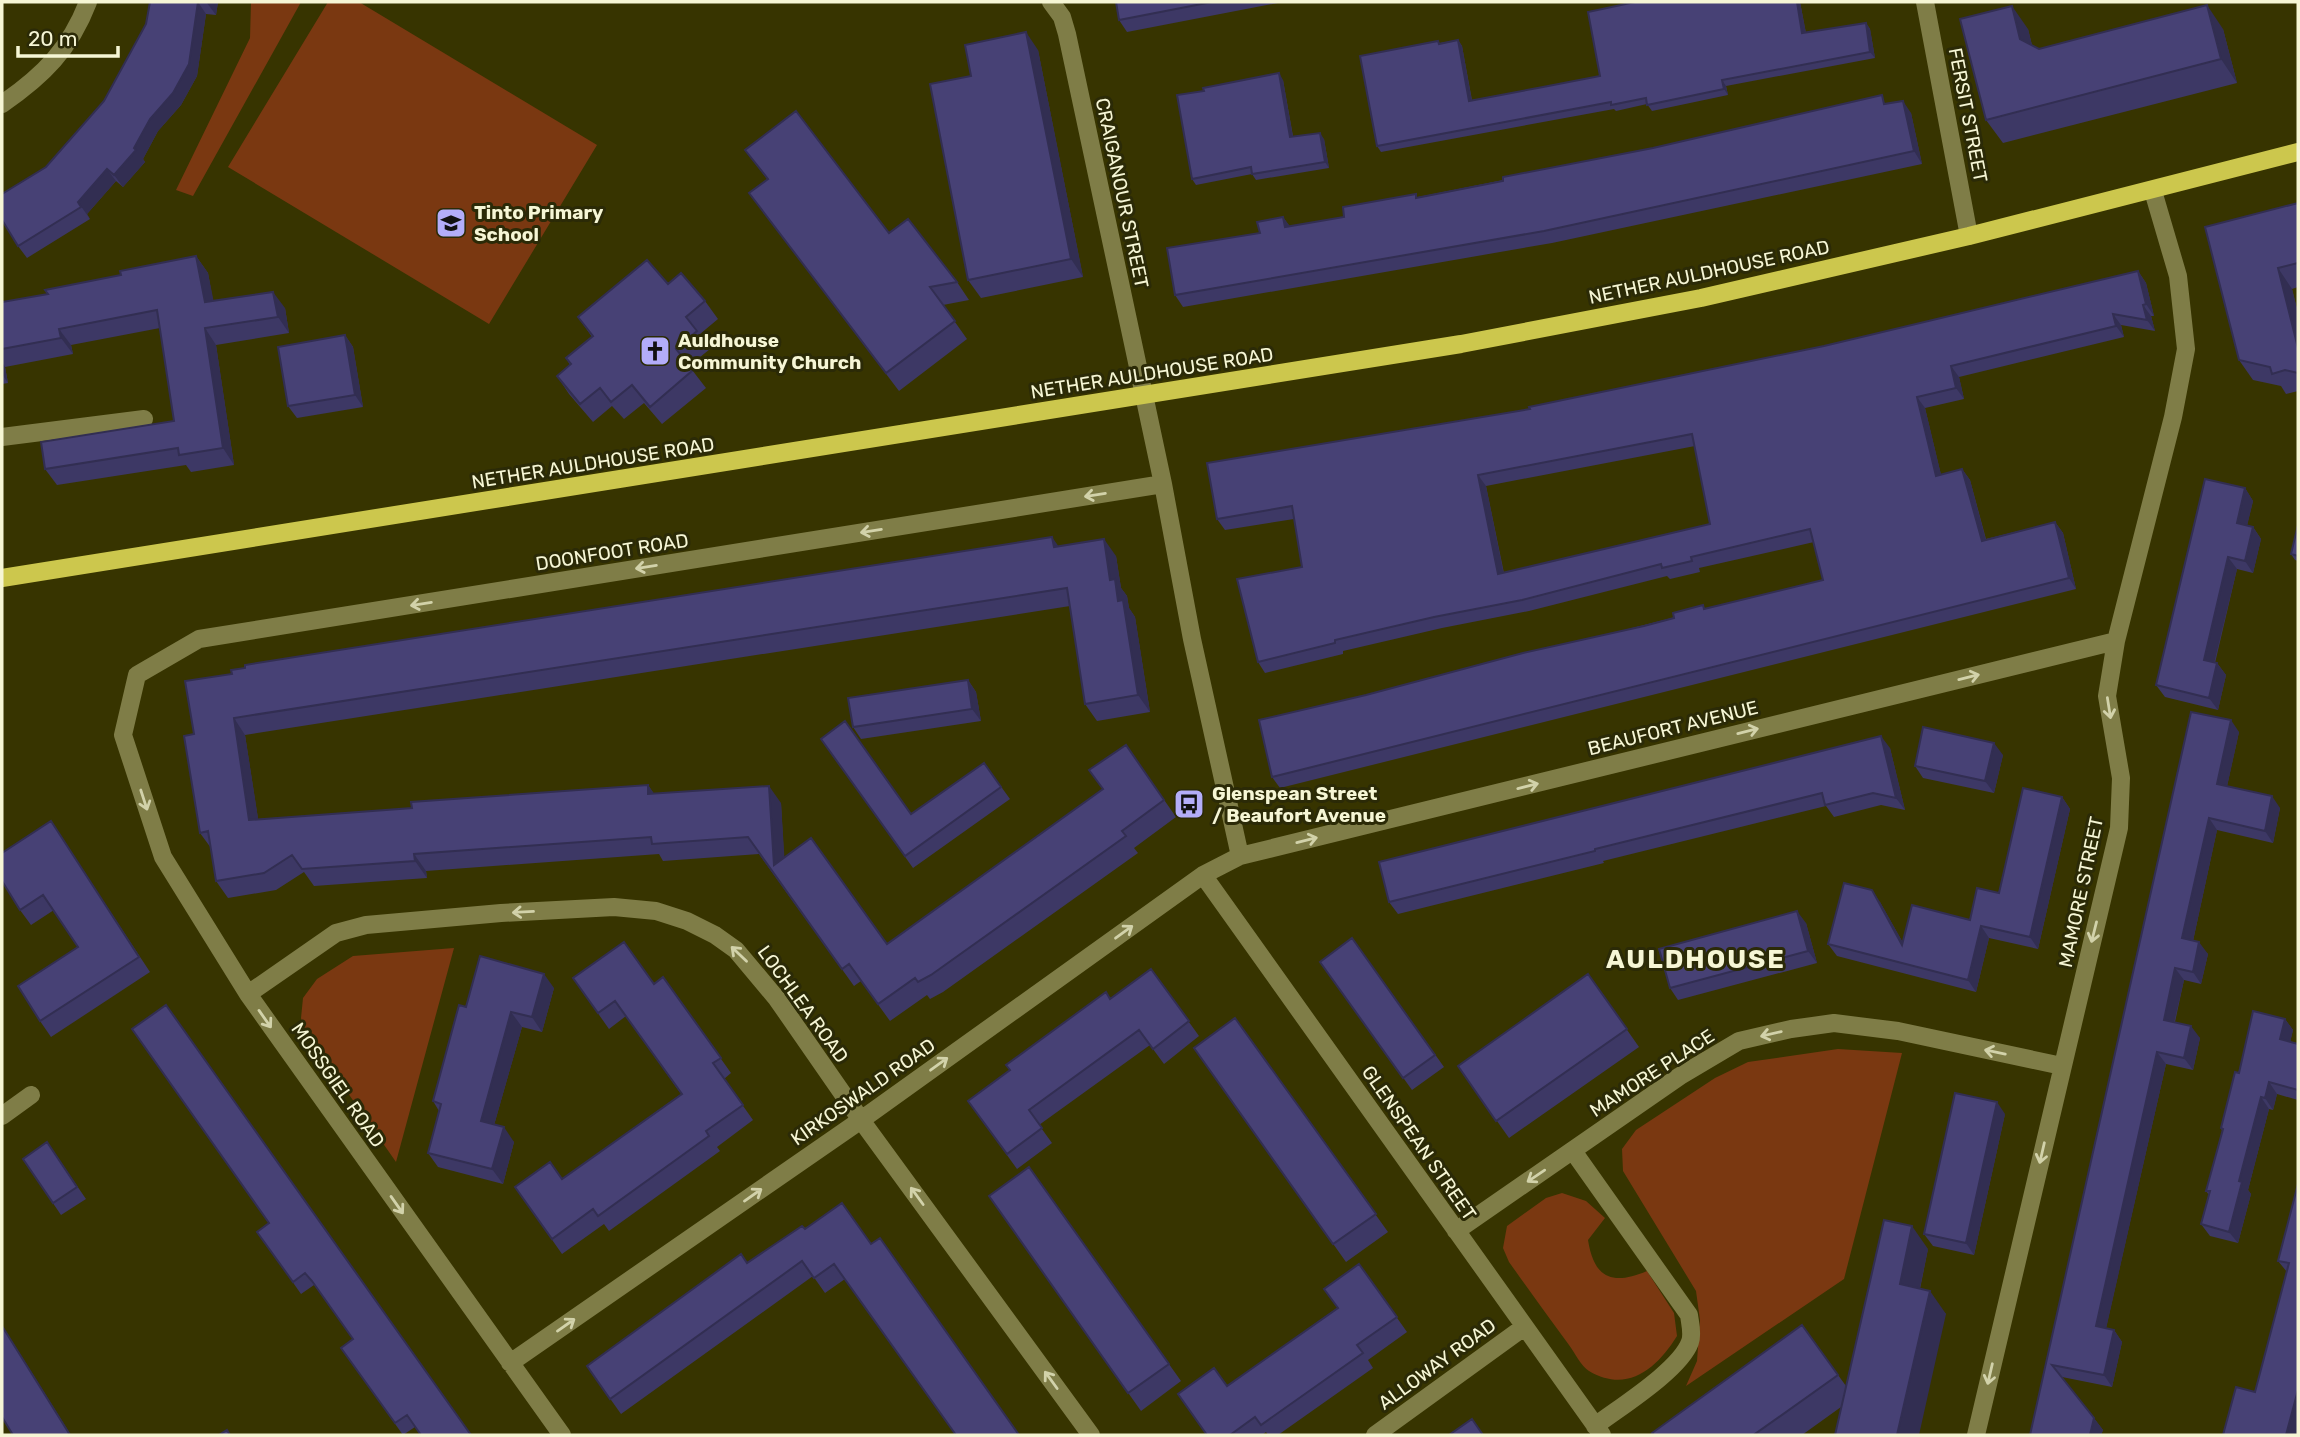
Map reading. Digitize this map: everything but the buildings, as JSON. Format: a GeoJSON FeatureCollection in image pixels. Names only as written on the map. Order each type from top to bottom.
{"type":"FeatureCollection","features":[{"type":"Feature","properties":{"kind":"main road","name":"NETHER AULDHOUSE ROAD"},"geometry":{"type":"LineString","coordinates":[[2,578],[1143,397],[1488,339],[1701,298],[1969,236],[2298,152]]}},
{"type":"Feature","properties":{"kind":"street"},"geometry":{"type":"LineString","coordinates":[[2,104],[32,83],[61,53],[80,23],[88,2]]}},
{"type":"Feature","properties":{"kind":"street","name":"CRAIGANOUR STREET"},"geometry":{"type":"LineString","coordinates":[[1051,2],[1062,17],[1067,34],[1163,484],[1192,639],[1240,856]]}},
{"type":"Feature","properties":{"kind":"street","name":"FERSIT STREET"},"geometry":{"type":"LineString","coordinates":[[1925,2],[1969,236]]}},
{"type":"Feature","properties":{"kind":"street","name":"MAMORE STREET"},"geometry":{"type":"LineString","coordinates":[[1976,1435],[2119,828],[2121,778],[2108,696],[2116,640],[2174,416],[2186,349],[2178,276],[2153,191]]}},
{"type":"Feature","properties":{"kind":"street"},"geometry":{"type":"LineString","coordinates":[[2,438],[144,419]]}},
{"type":"Feature","properties":{"kind":"street","name":"DOONFOOT ROAD"},"geometry":{"type":"LineString","coordinates":[[123,735],[137,676],[199,639],[1163,484]]}},
{"type":"Feature","properties":{"kind":"street","name":"BEAUFORT AVENUE"},"geometry":{"type":"LineString","coordinates":[[1240,856],[2116,640]]}},
{"type":"Feature","properties":{"kind":"street","name":"MOSSGIEL ROAD"},"geometry":{"type":"LineString","coordinates":[[123,735],[163,857],[248,994],[562,1435]]}},
{"type":"Feature","properties":{"kind":"street","name":"KIRKOSWALD ROAD"},"geometry":{"type":"LineString","coordinates":[[510,1363],[861,1120],[1203,875],[1240,856]]}},
{"type":"Feature","properties":{"kind":"street","name":"GLENSPEAN STREET"},"geometry":{"type":"LineString","coordinates":[[1203,875],[1599,1431]]}},
{"type":"Feature","properties":{"kind":"street","name":"LOCHLEA ROAD"},"geometry":{"type":"LineString","coordinates":[[248,994],[336,933],[366,925],[501,913],[614,907],[656,911],[687,921],[715,935],[736,950],[777,999],[861,1120],[1091,1435]]}},
{"type":"Feature","properties":{"kind":"street","name":"MAMORE PLACE"},"geometry":{"type":"LineString","coordinates":[[1456,1231],[1680,1076],[1739,1041],[1791,1029],[1834,1023],[1898,1031],[2062,1066]]}},
{"type":"Feature","properties":{"kind":"street"},"geometry":{"type":"LineString","coordinates":[[2,1116],[31,1095]]}},
{"type":"Feature","properties":{"kind":"street"},"geometry":{"type":"LineString","coordinates":[[1573,1151],[1689,1315],[1691,1331],[1690,1342],[1672,1367],[1599,1431]]}},
{"type":"Feature","properties":{"kind":"street","name":"ALLOWAY ROAD"},"geometry":{"type":"LineString","coordinates":[[1375,1435],[1524,1327]]}},
{"type":"Feature","properties":{"kind":"shaded area"},"geometry":{"type":"Polygon","coordinates":[[[251,2],[301,2],[193,196],[176,190],[250,38],[251,2]]]}},
{"type":"Feature","properties":{"kind":"shaded area"},"geometry":{"type":"Polygon","coordinates":[[[328,2],[359,2],[597,145],[489,324],[228,167],[328,2]]]}},
{"type":"Feature","properties":{"kind":"shaded area"},"geometry":{"type":"Polygon","coordinates":[[[454,948],[396,1162],[304,1030],[301,1018],[303,998],[317,979],[353,956],[454,948]]]}},
{"type":"Feature","properties":{"kind":"shaded area"},"geometry":{"type":"Polygon","coordinates":[[[1838,1049],[1902,1053],[1844,1279],[1686,1386],[1697,1361],[1700,1320],[1696,1291],[1623,1171],[1622,1149],[1636,1130],[1715,1078],[1748,1062],[1838,1049]]]}},
{"type":"Feature","properties":{"kind":"shaded area"},"geometry":{"type":"Polygon","coordinates":[[[1562,1193],[1586,1201],[1605,1218],[1588,1240],[1600,1270],[1615,1278],[1635,1276],[1647,1271],[1674,1313],[1677,1336],[1660,1358],[1640,1374],[1616,1380],[1586,1369],[1509,1262],[1503,1248],[1507,1226],[1546,1198],[1562,1193]]]}},
{"type":"Feature","properties":{"kind":"place","name":"Tinto Primary School"},"geometry":{"type":"Point","coordinates":[451,223]}},
{"type":"Feature","properties":{"kind":"place","name":"Auldhouse Community Church"},"geometry":{"type":"Point","coordinates":[655,351]}},
{"type":"Feature","properties":{"kind":"place","name":"Glenspean Street / Beaufort Avenue"},"geometry":{"type":"Point","coordinates":[1189,804]}},
{"type":"Feature","properties":{"kind":"district","name":"AULDHOUSE"},"geometry":{"type":"Point","coordinates":[1696,959]}}]}
